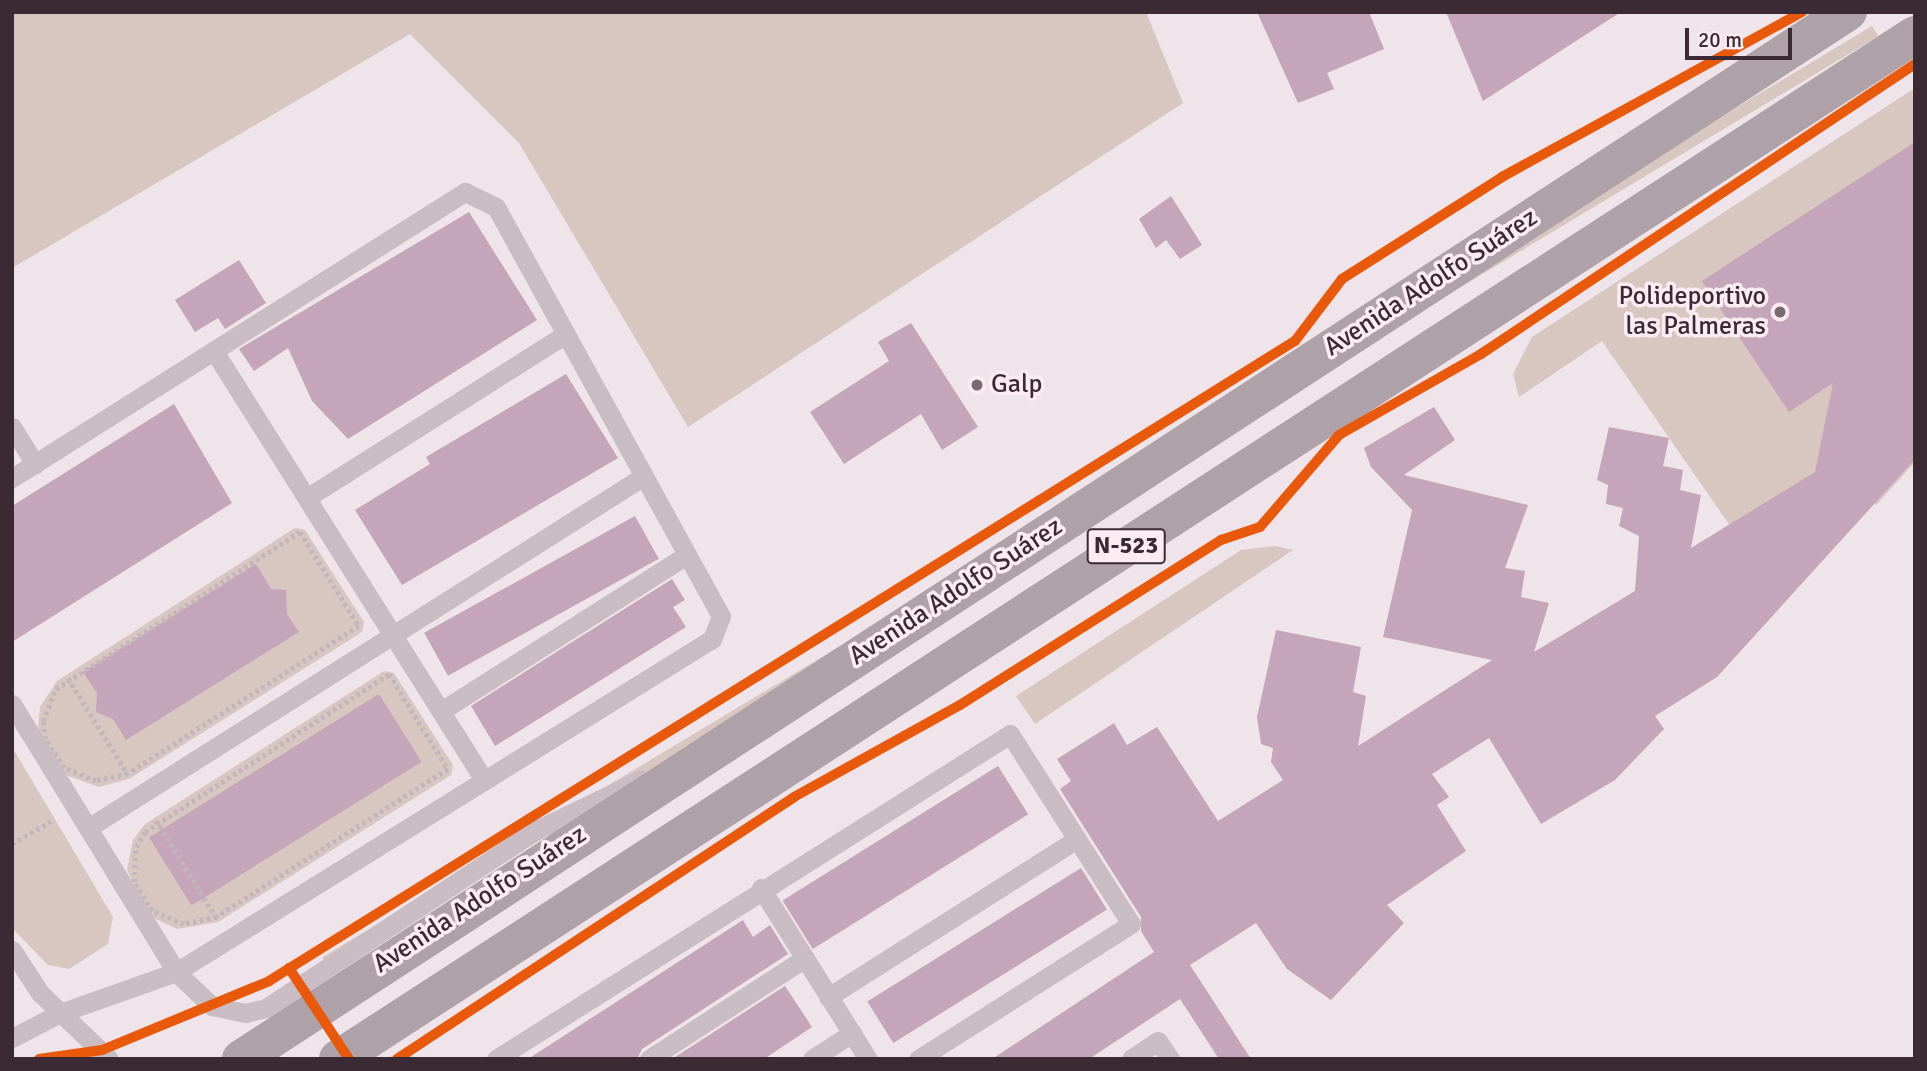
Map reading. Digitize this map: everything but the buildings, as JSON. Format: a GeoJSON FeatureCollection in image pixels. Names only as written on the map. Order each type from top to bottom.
{"type":"FeatureCollection","features":[{"type":"Feature","properties":{"kind":"highway","name":"Avenida Adolfo Suárez"},"geometry":{"type":"LineString","coordinates":[[241,1059],[1848,12]]}},
{"type":"Feature","properties":{"kind":"highway","name":"Avenida Adolfo Suárez"},"geometry":{"type":"LineString","coordinates":[[338,1059],[1915,35]]}},
{"type":"Feature","properties":{"kind":"lane"},"geometry":{"type":"LineString","coordinates":[[12,478],[465,192],[496,207],[721,616],[712,639],[176,972],[60,1013],[12,1038]]}},
{"type":"Feature","properties":{"kind":"lane"},"geometry":{"type":"LineString","coordinates":[[308,497],[566,334]]}},
{"type":"Feature","properties":{"kind":"lane"},"geometry":{"type":"LineString","coordinates":[[214,351],[484,780]]}},
{"type":"Feature","properties":{"kind":"lane"},"geometry":{"type":"LineString","coordinates":[[12,427],[35,464]]}},
{"type":"Feature","properties":{"kind":"lane"},"geometry":{"type":"LineString","coordinates":[[88,828],[644,476]]}},
{"type":"Feature","properties":{"kind":"lane"},"geometry":{"type":"LineString","coordinates":[[441,711],[687,555]]}},
{"type":"Feature","properties":{"kind":"lane"},"geometry":{"type":"LineString","coordinates":[[12,704],[176,972],[212,1006],[245,1013],[267,1007],[534,831],[745,730]]}},
{"type":"Feature","properties":{"kind":"lane"},"geometry":{"type":"LineString","coordinates":[[496,1059],[761,888],[1010,734],[1131,924],[918,1059]]}},
{"type":"Feature","properties":{"kind":"lane"},"geometry":{"type":"LineString","coordinates":[[828,996],[1077,839]]}},
{"type":"Feature","properties":{"kind":"lane"},"geometry":{"type":"LineString","coordinates":[[761,888],[868,1059]]}},
{"type":"Feature","properties":{"kind":"lane"},"geometry":{"type":"LineString","coordinates":[[12,950],[60,1013],[108,1059]]}},
{"type":"Feature","properties":{"kind":"lane"},"geometry":{"type":"LineString","coordinates":[[649,1059],[805,958]]}},
{"type":"Feature","properties":{"kind":"lane"},"geometry":{"type":"LineString","coordinates":[[812,1059],[852,1033]]}},
{"type":"Feature","properties":{"kind":"lane"},"geometry":{"type":"LineString","coordinates":[[1130,1059],[1158,1041],[1170,1059]]}},
{"type":"Feature","properties":{"kind":"path"},"geometry":{"type":"LineString","coordinates":[[230,938],[68,678],[300,532]]}},
{"type":"Feature","properties":{"kind":"path"},"geometry":{"type":"LineString","coordinates":[[12,844],[75,807]]}},
{"type":"Feature","properties":{"kind":"shaded area"},"geometry":{"type":"Polygon","coordinates":[[[12,12],[1146,12],[1183,103],[688,427],[519,143],[410,34],[12,268],[12,12]]]}},
{"type":"Feature","properties":{"kind":"shaded area"},"geometry":{"type":"Polygon","coordinates":[[[1872,26],[1878,36],[328,967],[322,957],[1872,26]]]}},
{"type":"Feature","properties":{"kind":"shaded area","name":"Polideportivo las Palmeras"},"geometry":{"type":"Polygon","coordinates":[[[1915,88],[1915,462],[1876,505],[1868,495],[1733,530],[1602,341],[1519,397],[1513,374],[1532,337],[1915,88]]]}},
{"type":"Feature","properties":{"kind":"shaded area"},"geometry":{"type":"Polygon","coordinates":[[[295,528],[305,530],[364,622],[362,632],[129,779],[99,787],[60,773],[38,727],[40,707],[57,681],[295,528]]]}},
{"type":"Feature","properties":{"kind":"shaded area"},"geometry":{"type":"Polygon","coordinates":[[[1275,546],[1293,550],[1035,724],[1016,696],[1241,550],[1275,546]]]}},
{"type":"Feature","properties":{"kind":"shaded area"},"geometry":{"type":"Polygon","coordinates":[[[384,671],[394,673],[453,765],[451,775],[218,922],[177,929],[149,916],[127,870],[133,840],[145,824],[384,671]]]}},
{"type":"Feature","properties":{"kind":"shaded area"},"geometry":{"type":"Polygon","coordinates":[[[12,747],[113,917],[108,944],[69,969],[48,965],[12,928],[12,747]]]}},
{"type":"Feature","properties":{"kind":"cycle path"},"geometry":{"type":"LineString","coordinates":[[39,1059],[102,1050],[269,981],[1295,341],[1342,279],[1502,177],[1802,12]]}},
{"type":"Feature","properties":{"kind":"cycle path"},"geometry":{"type":"LineString","coordinates":[[397,1059],[794,797],[960,705],[1221,540],[1260,527],[1339,435],[1481,354],[1915,64]]}},
{"type":"Feature","properties":{"kind":"cycle path"},"geometry":{"type":"LineString","coordinates":[[289,968],[349,1059]]}},
{"type":"Feature","properties":{"kind":"place","name":"Polideportivo las Palmeras"},"geometry":{"type":"Point","coordinates":[1780,312]}},
{"type":"Feature","properties":{"kind":"place","name":"Galp"},"geometry":{"type":"Point","coordinates":[977,385]}}]}
